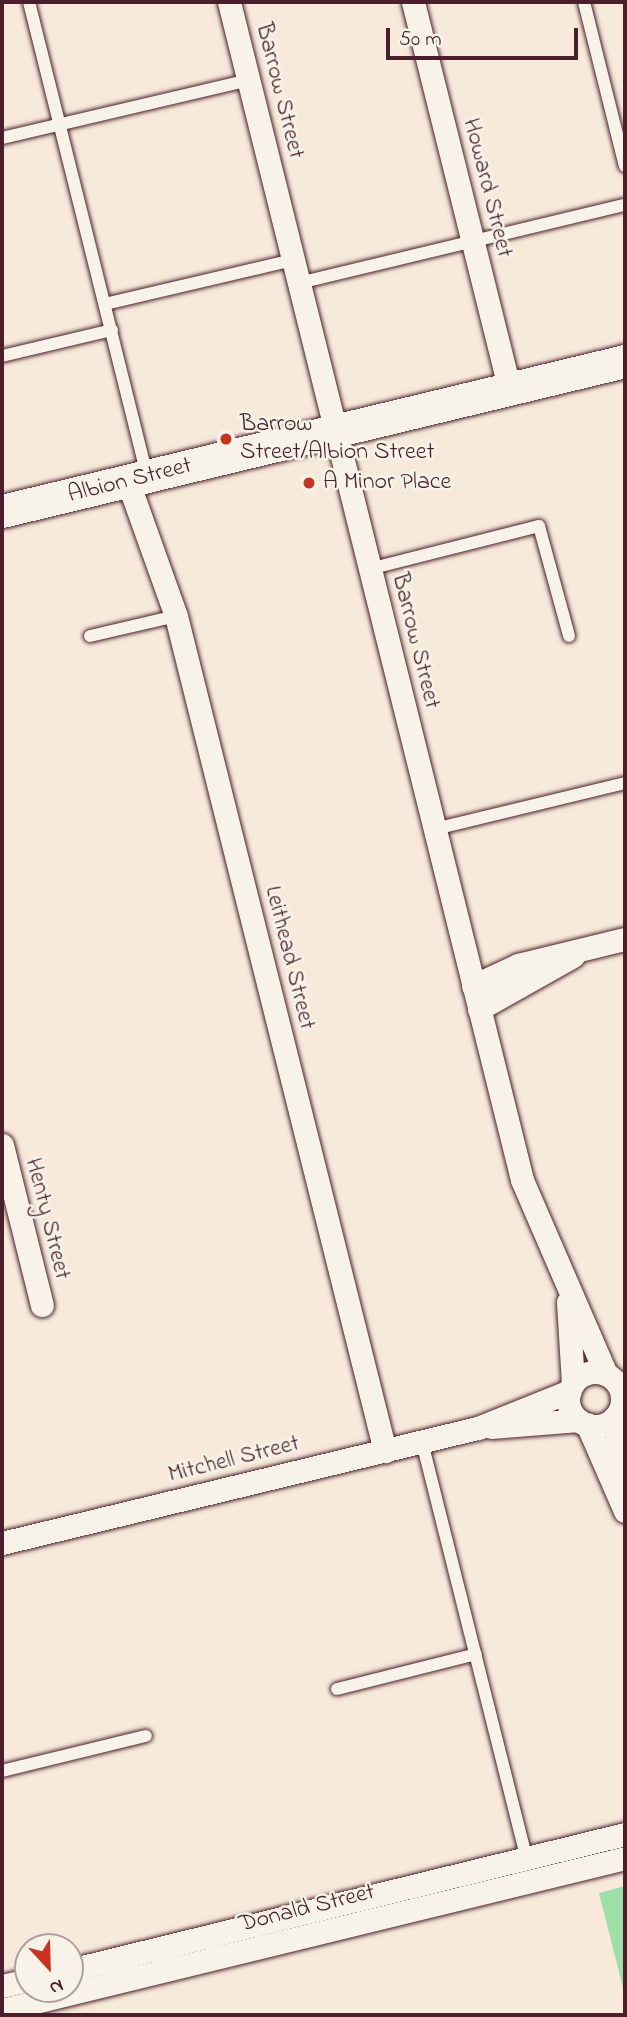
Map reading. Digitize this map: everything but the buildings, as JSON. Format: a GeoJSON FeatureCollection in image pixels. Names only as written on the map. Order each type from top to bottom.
{"type":"FeatureCollection","features":[{"type":"Feature","properties":{"kind":"street","name":"Barrow Street"},"geometry":{"type":"LineString","coordinates":[[229,2],[349,497],[522,1180],[567,1288],[615,1377]]}},
{"type":"Feature","properties":{"kind":"street","name":"Howard Street"},"geometry":{"type":"LineString","coordinates":[[413,2],[509,388]]}},
{"type":"Feature","properties":{"kind":"street","name":"Albion Street"},"geometry":{"type":"LineString","coordinates":[[2,512],[138,479],[337,445],[509,388],[625,360]]}},
{"type":"Feature","properties":{"kind":"street","name":"Leithead Street"},"geometry":{"type":"LineString","coordinates":[[138,479],[150,552],[176,616],[385,1451]]}},
{"type":"Feature","properties":{"kind":"street"},"geometry":{"type":"LineString","coordinates":[[473,986],[529,962],[575,954],[625,939]]}},
{"type":"Feature","properties":{"kind":"street"},"geometry":{"type":"LineString","coordinates":[[479,1009],[575,954]]}},
{"type":"Feature","properties":{"kind":"street","name":"Henty Street"},"geometry":{"type":"LineString","coordinates":[[2,1145],[42,1305]]}},
{"type":"Feature","properties":{"kind":"street","name":"Barrow Street"},"geometry":{"type":"LineString","coordinates":[[567,1288],[571,1387]]}},
{"type":"Feature","properties":{"kind":"street"},"geometry":{"type":"LineString","coordinates":[[625,1498],[620,1408],[615,1377],[584,1374],[571,1387],[570,1407],[583,1422],[625,1511]]}},
{"type":"Feature","properties":{"kind":"street","name":"Mitchell Street"},"geometry":{"type":"LineString","coordinates":[[2,1543],[478,1427],[571,1387]]}},
{"type":"Feature","properties":{"kind":"street"},"geometry":{"type":"LineString","coordinates":[[583,1422],[602,1425],[620,1408]]}},
{"type":"Feature","properties":{"kind":"street","name":"Mitchell Street"},"geometry":{"type":"LineString","coordinates":[[478,1427],[583,1422]]}},
{"type":"Feature","properties":{"kind":"street","name":"Donald Street"},"geometry":{"type":"LineString","coordinates":[[84,1967],[625,1834]]}},
{"type":"Feature","properties":{"kind":"street","name":"Donald Street"},"geometry":{"type":"LineString","coordinates":[[2,2010],[625,1858]]}},
{"type":"Feature","properties":{"kind":"lane"},"geometry":{"type":"LineString","coordinates":[[29,2],[111,330],[138,479]]}},
{"type":"Feature","properties":{"kind":"lane"},"geometry":{"type":"LineString","coordinates":[[584,2],[625,166]]}},
{"type":"Feature","properties":{"kind":"lane"},"geometry":{"type":"LineString","coordinates":[[2,138],[249,80]]}},
{"type":"Feature","properties":{"kind":"lane"},"geometry":{"type":"LineString","coordinates":[[299,283],[625,205]]}},
{"type":"Feature","properties":{"kind":"lane"},"geometry":{"type":"LineString","coordinates":[[105,304],[293,260]]}},
{"type":"Feature","properties":{"kind":"lane"},"geometry":{"type":"LineString","coordinates":[[2,356],[111,330]]}},
{"type":"Feature","properties":{"kind":"lane"},"geometry":{"type":"LineString","coordinates":[[369,569],[539,526],[569,636]]}},
{"type":"Feature","properties":{"kind":"lane"},"geometry":{"type":"LineString","coordinates":[[90,636],[176,616]]}},
{"type":"Feature","properties":{"kind":"lane"},"geometry":{"type":"LineString","coordinates":[[435,829],[625,783]]}},
{"type":"Feature","properties":{"kind":"lane"},"geometry":{"type":"LineString","coordinates":[[422,1442],[527,1859]]}},
{"type":"Feature","properties":{"kind":"lane"},"geometry":{"type":"LineString","coordinates":[[337,1689],[476,1654]]}},
{"type":"Feature","properties":{"kind":"lane"},"geometry":{"type":"LineString","coordinates":[[2,1771],[146,1735]]}},
{"type":"Feature","properties":{"kind":"green space"},"geometry":{"type":"Polygon","coordinates":[[[625,1886],[625,1996],[599,1893],[625,1886]]]}},
{"type":"Feature","properties":{"kind":"place","name":"Barrow Street/Albion Street"},"geometry":{"type":"Point","coordinates":[226,439]}},
{"type":"Feature","properties":{"kind":"place","name":"A Minor Place"},"geometry":{"type":"Point","coordinates":[309,483]}}]}
